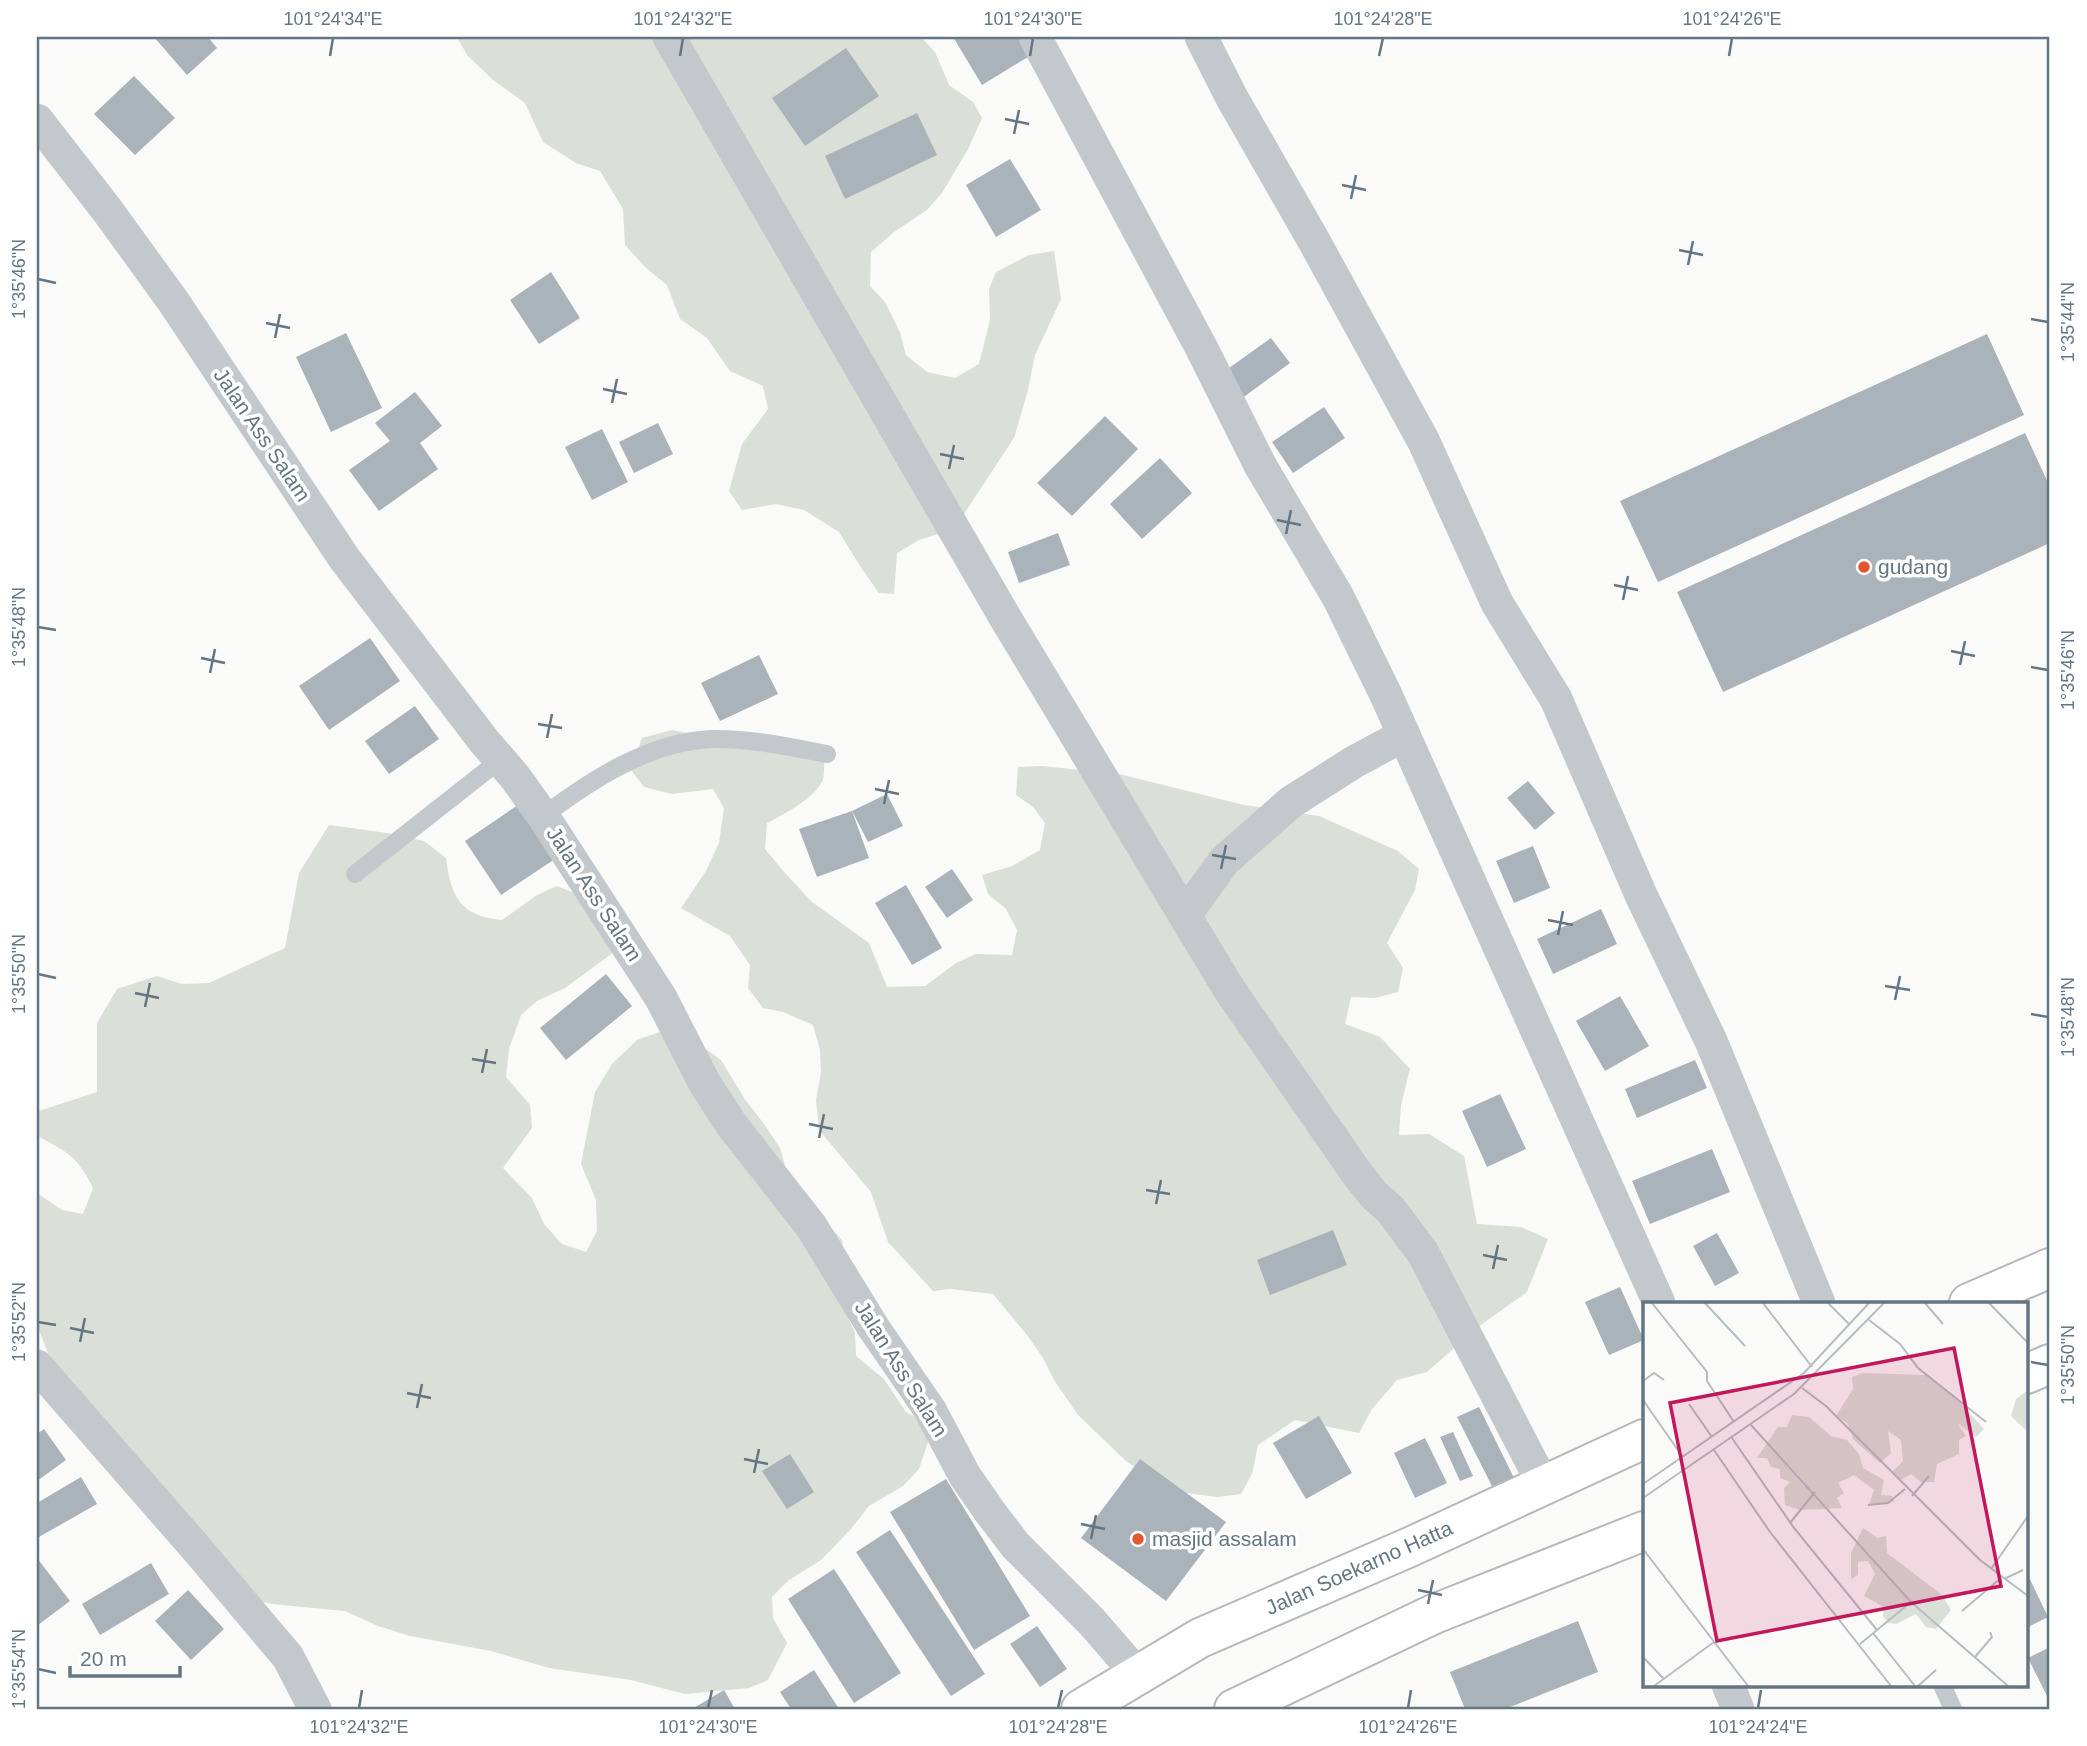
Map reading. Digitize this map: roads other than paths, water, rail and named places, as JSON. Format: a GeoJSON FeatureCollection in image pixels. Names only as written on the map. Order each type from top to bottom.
{"type":"FeatureCollection","features":[{"type":"Feature","properties":{"kind":"highway"},"geometry":{"type":"LineString","coordinates":[[1971,1302],[2050,1268]]}},
{"type":"Feature","properties":{"kind":"highway"},"geometry":{"type":"LineString","coordinates":[[2028,1373],[2050,1364]]}},
{"type":"Feature","properties":{"kind":"highway","name":"Jalan Soekarno Hatta"},"geometry":{"type":"LineString","coordinates":[[1081,1709],[1200,1638],[1410,1546],[1643,1438]]}},
{"type":"Feature","properties":{"kind":"highway"},"geometry":{"type":"LineString","coordinates":[[1234,1709],[1434,1614],[1643,1531]]}},
{"type":"Feature","properties":{"kind":"street"},"geometry":{"type":"LineString","coordinates":[[669,37],[1006,619],[1228,989],[1358,1175],[1390,1209],[1423,1253],[1543,1484]]}},
{"type":"Feature","properties":{"kind":"street"},"geometry":{"type":"LineString","coordinates":[[1035,37],[1189,324],[1260,465],[1338,597],[1387,695],[1659,1302]]}},
{"type":"Feature","properties":{"kind":"street"},"geometry":{"type":"LineString","coordinates":[[1201,37],[1232,98],[1424,442],[1497,603],[1556,699],[1642,895],[1711,1041],[1819,1302]]}},
{"type":"Feature","properties":{"kind":"street","name":"Jalan Ass Salam"},"geometry":{"type":"LineString","coordinates":[[40,129],[107,210],[173,301],[344,558],[543,816],[662,998],[704,1082],[731,1124],[811,1226],[873,1326],[930,1410],[965,1476],[1016,1546],[1092,1622],[1137,1674]]}},
{"type":"Feature","properties":{"kind":"street"},"geometry":{"type":"LineString","coordinates":[[1185,915],[1224,861],[1291,802],[1354,762],[1404,735]]}},
{"type":"Feature","properties":{"kind":"street"},"geometry":{"type":"LineString","coordinates":[[37,1366],[197,1548],[288,1657],[315,1709]]}},
{"type":"Feature","properties":{"kind":"street"},"geometry":{"type":"LineString","coordinates":[[1728,1686],[1738,1709]]}},
{"type":"Feature","properties":{"kind":"lane"},"geometry":{"type":"LineString","coordinates":[[543,816],[584,786],[637,758],[685,742],[712,739],[775,744],[827,754]]}},
{"type":"Feature","properties":{"kind":"lane"},"geometry":{"type":"LineString","coordinates":[[355,874],[500,760]]}},
{"type":"Feature","properties":{"kind":"lane"},"geometry":{"type":"LineString","coordinates":[[1942,1686],[1953,1709]]}},
{"type":"Feature","properties":{"kind":"place","name":"gudang"},"geometry":{"type":"Point","coordinates":[1864,567]}},
{"type":"Feature","properties":{"kind":"place","name":"masjid assalam"},"geometry":{"type":"Point","coordinates":[1138,1539]}}]}
